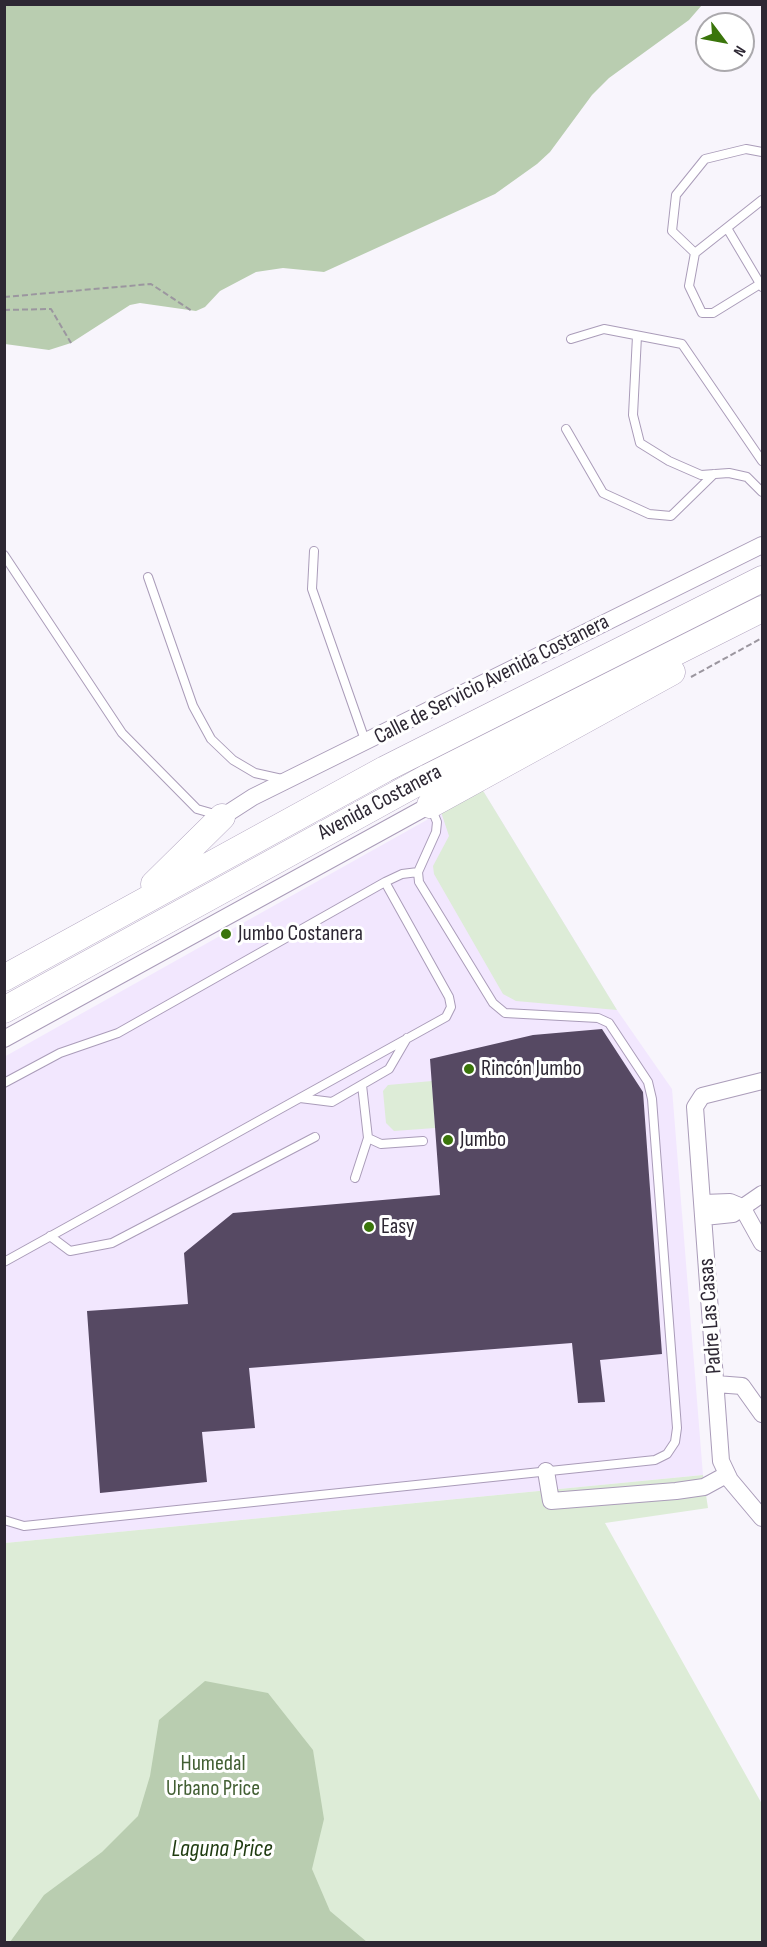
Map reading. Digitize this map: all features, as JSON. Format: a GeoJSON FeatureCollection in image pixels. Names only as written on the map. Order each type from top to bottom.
{"type":"FeatureCollection","features":[{"type":"Feature","properties":{"kind":"main road","name":"Avenida Costanera"},"geometry":{"type":"LineString","coordinates":[[4,978],[416,753],[762,579]]}},
{"type":"Feature","properties":{"kind":"main road","name":"Avenida Costanera"},"geometry":{"type":"LineString","coordinates":[[4,1010],[428,777],[762,609]]}},
{"type":"Feature","properties":{"kind":"main road"},"geometry":{"type":"LineString","coordinates":[[430,805],[661,678],[762,615]]}},
{"type":"Feature","properties":{"kind":"main road"},"geometry":{"type":"LineString","coordinates":[[115,916],[167,872],[222,817]]}},
{"type":"Feature","properties":{"kind":"street","name":"Calle de Servicio Avenida Costanera"},"geometry":{"type":"LineString","coordinates":[[222,817],[253,797],[310,771],[762,545]]}},
{"type":"Feature","properties":{"kind":"street"},"geometry":{"type":"LineString","coordinates":[[4,1039],[430,805]]}},
{"type":"Feature","properties":{"kind":"street","name":"Padre Las Casas"},"geometry":{"type":"LineString","coordinates":[[762,1081],[702,1096],[695,1107],[721,1461],[726,1475],[762,1515]]}},
{"type":"Feature","properties":{"kind":"street"},"geometry":{"type":"LineString","coordinates":[[742,1207],[762,1194]]}},
{"type":"Feature","properties":{"kind":"street"},"geometry":{"type":"LineString","coordinates":[[704,1210],[730,1202],[742,1207],[762,1243]]}},
{"type":"Feature","properties":{"kind":"street"},"geometry":{"type":"LineString","coordinates":[[716,1384],[742,1386],[762,1414]]}},
{"type":"Feature","properties":{"kind":"street"},"geometry":{"type":"LineString","coordinates":[[546,1471],[551,1501],[685,1490],[704,1487],[726,1475]]}},
{"type":"Feature","properties":{"kind":"lane"},"geometry":{"type":"LineString","coordinates":[[695,253],[672,231],[676,195],[705,159],[746,149],[762,153]]}},
{"type":"Feature","properties":{"kind":"lane"},"geometry":{"type":"LineString","coordinates":[[727,228],[761,286],[713,313],[702,313],[689,286],[695,253],[762,200]]}},
{"type":"Feature","properties":{"kind":"lane"},"geometry":{"type":"LineString","coordinates":[[571,339],[604,329],[682,344],[762,461]]}},
{"type":"Feature","properties":{"kind":"lane"},"geometry":{"type":"LineString","coordinates":[[637,336],[633,415],[640,443],[669,461],[702,475],[747,477],[762,492]]}},
{"type":"Feature","properties":{"kind":"lane"},"geometry":{"type":"LineString","coordinates":[[566,429],[603,493],[649,514],[671,516],[714,474]]}},
{"type":"Feature","properties":{"kind":"lane"},"geometry":{"type":"LineString","coordinates":[[314,550],[312,589],[366,743]]}},
{"type":"Feature","properties":{"kind":"lane"},"geometry":{"type":"LineString","coordinates":[[4,555],[122,733],[197,809],[222,817]]}},
{"type":"Feature","properties":{"kind":"lane"},"geometry":{"type":"LineString","coordinates":[[148,578],[193,705],[211,739],[233,760],[255,773],[280,779],[310,771]]}},
{"type":"Feature","properties":{"kind":"lane"},"geometry":{"type":"LineString","coordinates":[[4,1521],[24,1526],[655,1460],[667,1454],[675,1442],[677,1428],[652,1099],[648,1082],[609,1023],[598,1018],[512,1014],[504,1012],[493,1003],[419,882],[418,872],[436,832],[437,822],[430,805]]}},
{"type":"Feature","properties":{"kind":"lane"},"geometry":{"type":"LineString","coordinates":[[4,1083],[60,1053],[118,1033],[385,882],[402,874],[418,872]]}},
{"type":"Feature","properties":{"kind":"lane"},"geometry":{"type":"LineString","coordinates":[[4,1262],[446,1017],[451,1007],[449,997],[385,882]]}},
{"type":"Feature","properties":{"kind":"lane"},"geometry":{"type":"LineString","coordinates":[[299,1098],[332,1102],[389,1069],[407,1038]]}},
{"type":"Feature","properties":{"kind":"lane"},"geometry":{"type":"LineString","coordinates":[[355,1178],[368,1138],[362,1085]]}},
{"type":"Feature","properties":{"kind":"lane"},"geometry":{"type":"LineString","coordinates":[[50,1236],[69,1251],[112,1243],[315,1137]]}},
{"type":"Feature","properties":{"kind":"lane"},"geometry":{"type":"LineString","coordinates":[[368,1138],[381,1144],[423,1141]]}},
{"type":"Feature","properties":{"kind":"path"},"geometry":{"type":"LineString","coordinates":[[4,297],[151,284],[192,311]]}},
{"type":"Feature","properties":{"kind":"path"},"geometry":{"type":"LineString","coordinates":[[4,310],[49,308],[54,312],[71,343]]}},
{"type":"Feature","properties":{"kind":"shaded area"},"geometry":{"type":"Polygon","coordinates":[[[482,789],[617,1010],[672,1089],[703,1475],[5,1543],[4,1057],[482,789]]]}},
{"type":"Feature","properties":{"kind":"green space"},"geometry":{"type":"Polygon","coordinates":[[[482,789],[617,1010],[516,1001],[503,994],[434,874],[433,866],[449,836],[441,812],[482,789]]]}},
{"type":"Feature","properties":{"kind":"green space"},"geometry":{"type":"Polygon","coordinates":[[[432,1081],[435,1128],[394,1131],[386,1123],[383,1091],[388,1085],[432,1081]]]}},
{"type":"Feature","properties":{"kind":"green space","name":"Humedal Urbano Price"},"geometry":{"type":"Polygon","coordinates":[[[703,1475],[708,1508],[605,1523],[762,1804],[762,1942],[5,1942],[5,1543],[703,1475]]]}},
{"type":"Feature","properties":{"kind":"water"},"geometry":{"type":"Polygon","coordinates":[[[5,4],[702,4],[689,20],[609,78],[592,95],[550,152],[495,194],[324,272],[283,268],[256,272],[220,291],[205,307],[196,311],[140,303],[130,305],[71,343],[49,350],[5,344],[5,4]]]}},
{"type":"Feature","properties":{"kind":"water","name":"Laguna Price"},"geometry":{"type":"Polygon","coordinates":[[[205,1681],[268,1693],[313,1750],[324,1819],[312,1869],[330,1911],[367,1942],[10,1942],[44,1895],[102,1852],[138,1816],[150,1776],[159,1720],[205,1681]]]}},
{"type":"Feature","properties":{"kind":"building"},"geometry":{"type":"Polygon","coordinates":[[[602,1029],[643,1092],[662,1354],[600,1360],[605,1402],[578,1403],[572,1343],[249,1368],[255,1428],[202,1432],[207,1482],[100,1493],[87,1311],[188,1304],[184,1253],[233,1213],[440,1195],[430,1059],[533,1035],[602,1029]]]}},
{"type":"Feature","properties":{"kind":"place","name":"Jumbo Costanera"},"geometry":{"type":"Point","coordinates":[226,934]}},
{"type":"Feature","properties":{"kind":"place","name":"Rincón Jumbo"},"geometry":{"type":"Point","coordinates":[469,1069]}},
{"type":"Feature","properties":{"kind":"place","name":"Jumbo"},"geometry":{"type":"Point","coordinates":[448,1140]}},
{"type":"Feature","properties":{"kind":"place","name":"Easy"},"geometry":{"type":"Point","coordinates":[369,1227]}}]}
